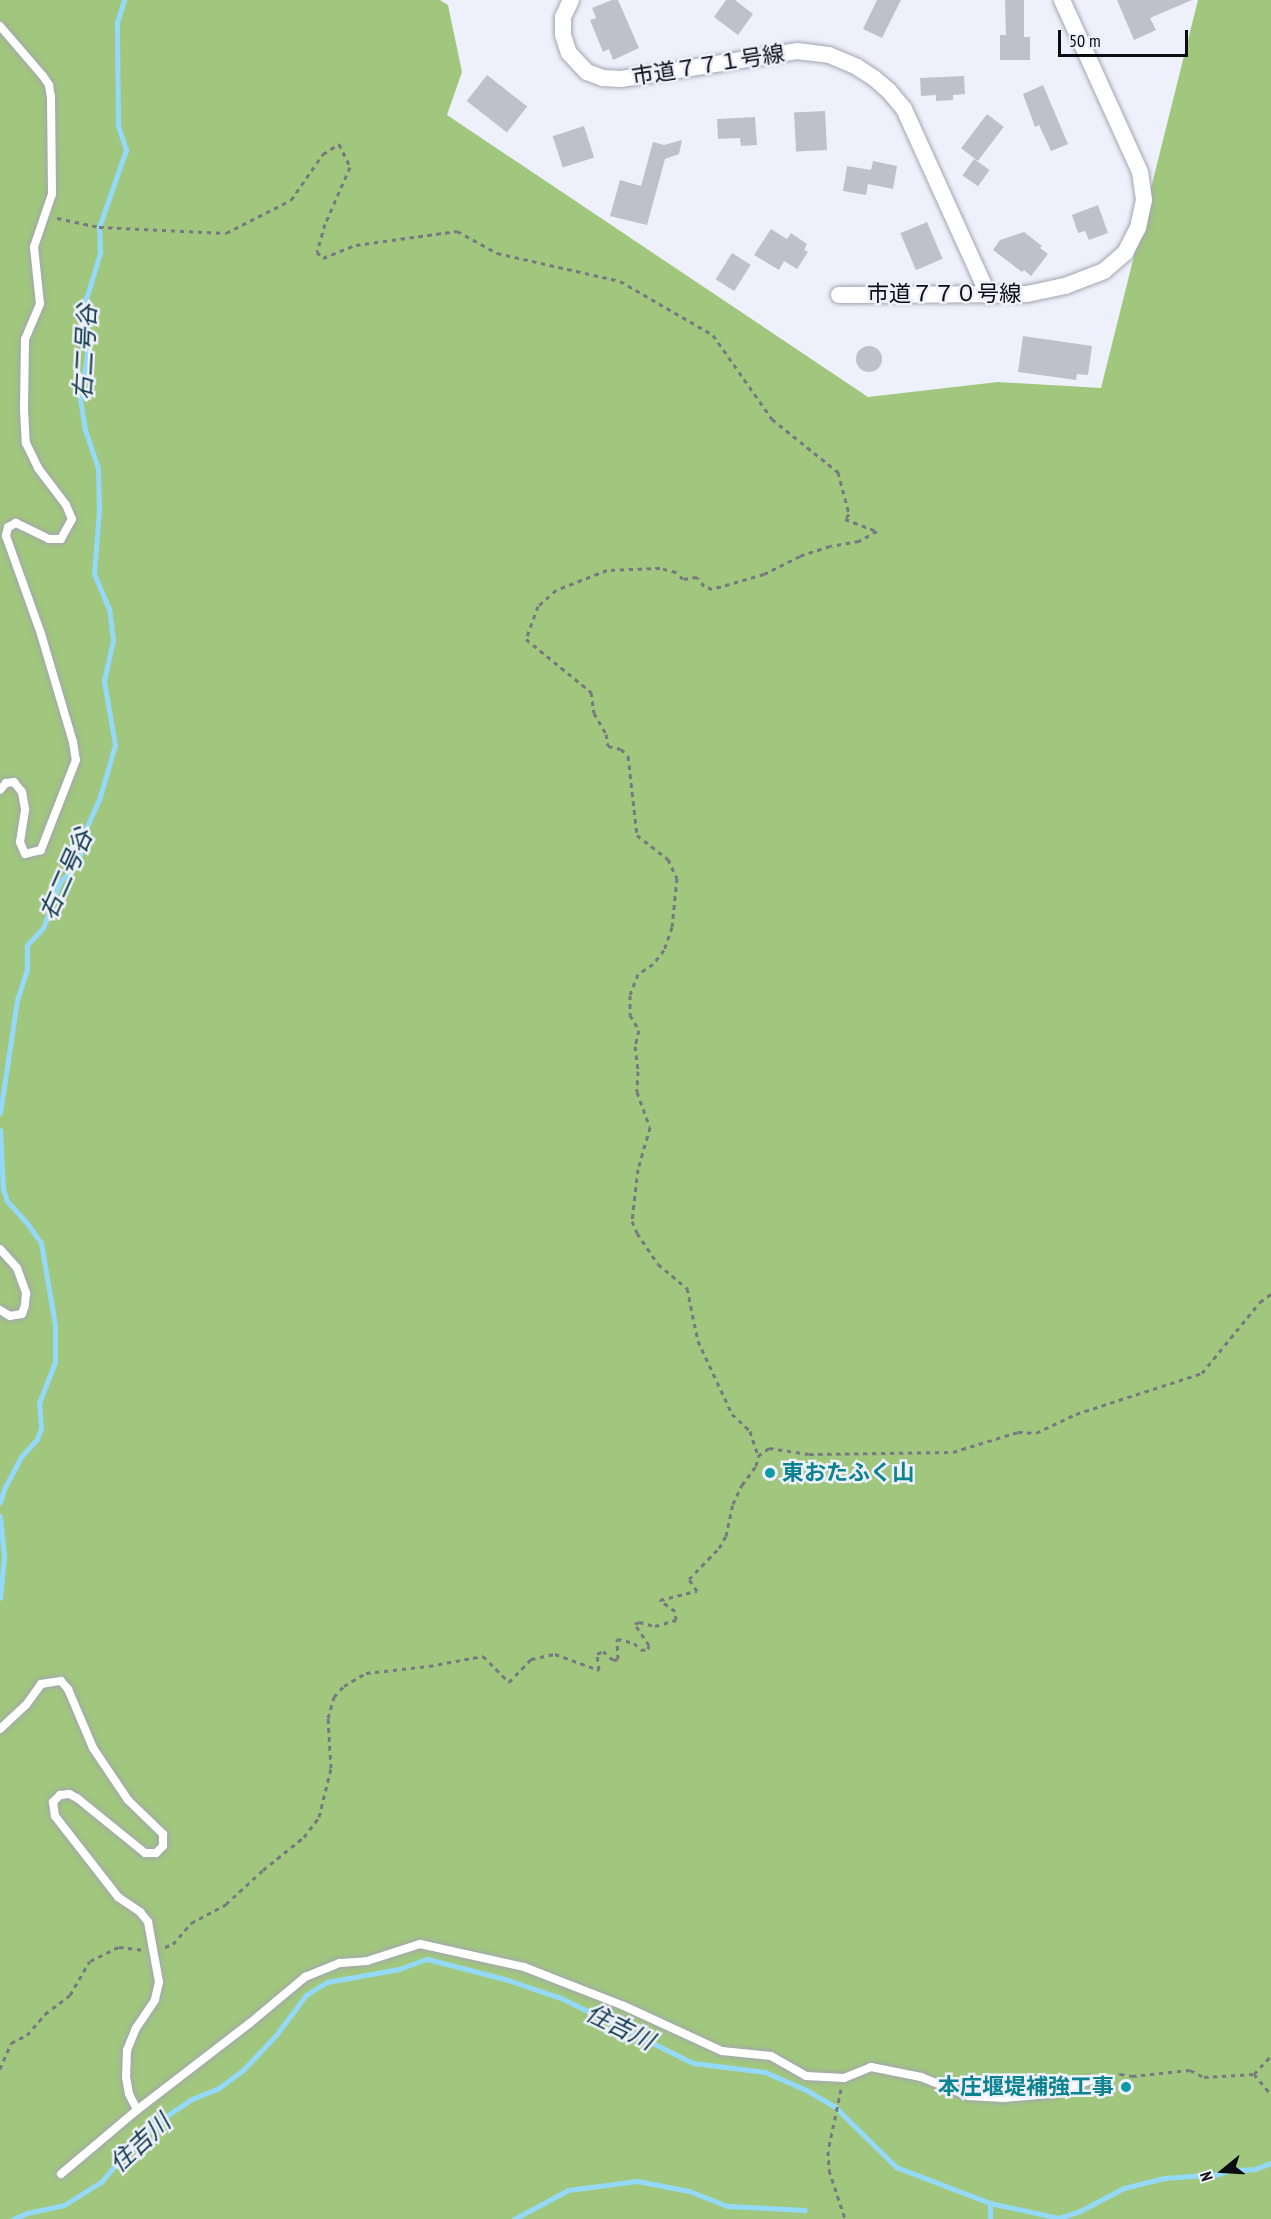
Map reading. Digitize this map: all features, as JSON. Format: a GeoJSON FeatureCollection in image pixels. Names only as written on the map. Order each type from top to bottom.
{"type":"FeatureCollection","features":[{"type":"Feature","properties":{"kind":"street","name":"市道７７１号線"},"geometry":{"type":"LineString","coordinates":[[571,0],[563,17],[562,35],[569,53],[587,72],[603,78],[621,79],[797,51],[829,55],[857,67],[873,78],[889,91],[904,109],[989,296]]}},
{"type":"Feature","properties":{"kind":"street","name":"市道７７０号線"},"geometry":{"type":"LineString","coordinates":[[839,295],[989,296],[1036,292],[1065,286],[1104,271],[1125,253],[1138,228],[1144,200],[1140,172],[1062,0]]}},
{"type":"Feature","properties":{"kind":"lane"},"geometry":{"type":"LineString","coordinates":[[0,26],[49,85],[52,187],[34,247],[40,304],[25,339],[26,432],[27,443],[38,468],[66,505],[72,519],[68,531],[61,539],[49,539],[16,523],[8,527],[6,536],[44,645],[73,742],[76,760],[41,850],[25,854],[20,842],[25,809],[22,792],[14,782],[6,783],[0,790]]}},
{"type":"Feature","properties":{"kind":"lane"},"geometry":{"type":"LineString","coordinates":[[0,1249],[17,1268],[26,1293],[26,1305],[22,1314],[10,1316],[0,1310]]}},
{"type":"Feature","properties":{"kind":"lane"},"geometry":{"type":"LineString","coordinates":[[0,1729],[26,1705],[41,1684],[61,1681],[68,1689],[93,1748],[128,1800],[164,1834],[163,1846],[156,1853],[145,1853],[69,1794],[60,1795],[53,1802],[55,1816],[118,1897],[140,1912],[148,1922],[159,1982],[155,2000],[136,2028],[127,2049],[128,2085],[137,2110]]}},
{"type":"Feature","properties":{"kind":"lane"},"geometry":{"type":"LineString","coordinates":[[61,2174],[137,2110],[250,2024],[305,1977],[340,1963],[368,1961],[420,1944],[524,1967],[624,2006],[722,2050],[771,2056],[806,2076],[844,2078],[871,2067],[893,2069],[968,2096],[1004,2098],[1049,2094],[1091,2080]]}},
{"type":"Feature","properties":{"kind":"path"},"geometry":{"type":"LineString","coordinates":[[0,2068],[11,2043],[27,2035],[45,2014],[70,1995],[90,1961],[119,1947],[154,1952],[173,1944],[191,1923],[226,1904],[262,1870],[304,1837],[319,1817],[331,1768],[328,1718],[334,1697],[344,1686],[366,1673],[429,1666],[483,1656],[509,1682],[531,1659],[555,1654],[600,1670],[597,1654],[603,1651],[612,1660],[618,1659],[617,1639],[634,1642],[641,1650],[648,1649],[649,1646],[635,1624],[639,1622],[655,1626],[676,1620],[675,1611],[660,1600],[697,1591],[689,1579],[722,1542],[733,1504],[756,1466],[758,1456],[750,1431],[732,1414],[698,1341],[687,1288],[658,1264],[637,1233],[632,1221],[638,1169],[650,1127],[637,1092],[639,1071],[635,1046],[639,1030],[630,1015],[630,995],[638,974],[653,964],[664,950],[672,927],[677,878],[668,859],[637,835],[628,756],[621,749],[608,746],[606,734],[594,713],[591,692],[526,639],[538,606],[556,590],[607,570],[660,568],[676,572],[683,579],[697,577],[704,586],[712,589],[764,574],[800,556],[831,546],[859,542],[877,531],[845,519],[849,514],[838,472],[772,419],[713,334],[620,281],[497,253],[457,231],[356,245],[323,258],[317,252],[325,224],[350,166],[339,144],[323,154],[291,200],[226,233],[99,227],[45,215]]}},
{"type":"Feature","properties":{"kind":"path"},"geometry":{"type":"LineString","coordinates":[[758,1456],[769,1448],[809,1454],[953,1452],[1018,1432],[1036,1433],[1076,1414],[1202,1372],[1260,1302],[1271,1294]]}},
{"type":"Feature","properties":{"kind":"path"},"geometry":{"type":"LineString","coordinates":[[1091,2080],[1120,2074],[1131,2076],[1190,2070],[1204,2077],[1254,2074],[1271,2056]]}},
{"type":"Feature","properties":{"kind":"path"},"geometry":{"type":"LineString","coordinates":[[1254,2074],[1271,2094]]}},
{"type":"Feature","properties":{"kind":"path"},"geometry":{"type":"LineString","coordinates":[[844,2078],[835,2107],[828,2151],[830,2170],[845,2219]]}},
{"type":"Feature","properties":{"kind":"green space"},"geometry":{"type":"Polygon","coordinates":[[[0,0],[440,0],[448,5],[462,72],[447,115],[868,397],[998,382],[1101,388],[1198,0],[1271,0],[1271,2219],[0,2219],[0,0]]]}},
{"type":"Feature","properties":{"kind":"building"},"geometry":{"type":"Polygon","coordinates":[[[618,0],[639,48],[613,60],[609,49],[603,52],[590,20],[596,18],[592,8],[618,0]]]}},
{"type":"Feature","properties":{"kind":"building"},"geometry":{"type":"Polygon","coordinates":[[[726,0],[735,0],[753,14],[738,35],[714,17],[726,0]]]}},
{"type":"Feature","properties":{"kind":"building"},"geometry":{"type":"Polygon","coordinates":[[[877,0],[901,0],[882,38],[863,29],[877,0]]]}},
{"type":"Feature","properties":{"kind":"building"},"geometry":{"type":"Polygon","coordinates":[[[1005,0],[1024,0],[1024,37],[1030,37],[1030,60],[1000,60],[1000,35],[1006,35],[1005,0]]]}},
{"type":"Feature","properties":{"kind":"building"},"geometry":{"type":"Polygon","coordinates":[[[1117,0],[1192,0],[1150,18],[1156,30],[1134,40],[1117,0]]]}},
{"type":"Feature","properties":{"kind":"building"},"geometry":{"type":"Polygon","coordinates":[[[487,75],[527,106],[507,132],[467,101],[487,75]]]}},
{"type":"Feature","properties":{"kind":"building"},"geometry":{"type":"Polygon","coordinates":[[[964,76],[965,94],[953,95],[953,100],[936,101],[936,95],[921,96],[920,78],[964,76]]]}},
{"type":"Feature","properties":{"kind":"building"},"geometry":{"type":"Polygon","coordinates":[[[1043,85],[1068,144],[1051,151],[1039,125],[1035,127],[1023,94],[1043,85]]]}},
{"type":"Feature","properties":{"kind":"building"},"geometry":{"type":"Polygon","coordinates":[[[825,111],[827,150],[796,152],[794,113],[825,111]]]}},
{"type":"Feature","properties":{"kind":"building"},"geometry":{"type":"Polygon","coordinates":[[[987,114],[1004,127],[978,161],[961,148],[987,114]]]}},
{"type":"Feature","properties":{"kind":"building"},"geometry":{"type":"Polygon","coordinates":[[[755,117],[757,145],[741,146],[740,138],[718,139],[717,119],[755,117]]]}},
{"type":"Feature","properties":{"kind":"building"},"geometry":{"type":"Polygon","coordinates":[[[584,126],[594,157],[563,168],[553,136],[584,126]]]}},
{"type":"Feature","properties":{"kind":"building"},"geometry":{"type":"Polygon","coordinates":[[[682,140],[679,154],[665,159],[647,225],[610,216],[620,180],[641,186],[653,142],[664,145],[682,140]]]}},
{"type":"Feature","properties":{"kind":"building"},"geometry":{"type":"Polygon","coordinates":[[[974,159],[990,170],[978,186],[963,175],[974,159]]]}},
{"type":"Feature","properties":{"kind":"building"},"geometry":{"type":"Polygon","coordinates":[[[873,161],[897,166],[893,189],[868,184],[866,195],[843,191],[847,166],[871,170],[873,161]]]}},
{"type":"Feature","properties":{"kind":"building"},"geometry":{"type":"Polygon","coordinates":[[[1098,205],[1108,233],[1089,240],[1085,231],[1078,233],[1072,215],[1098,205]]]}},
{"type":"Feature","properties":{"kind":"building"},"geometry":{"type":"Polygon","coordinates":[[[927,222],[943,259],[916,270],[900,233],[927,222]]]}},
{"type":"Feature","properties":{"kind":"building"},"geometry":{"type":"Polygon","coordinates":[[[771,229],[787,239],[791,233],[807,244],[804,250],[808,252],[797,269],[784,261],[779,270],[754,255],[771,229]]]}},
{"type":"Feature","properties":{"kind":"building"},"geometry":{"type":"Polygon","coordinates":[[[1024,232],[1042,246],[1040,248],[1048,254],[1031,276],[993,250],[1000,240],[1024,232]]]}},
{"type":"Feature","properties":{"kind":"building"},"geometry":{"type":"Polygon","coordinates":[[[732,253],[751,265],[734,291],[716,279],[732,253]]]}},
{"type":"Feature","properties":{"kind":"building"},"geometry":{"type":"Polygon","coordinates":[[[1023,336],[1092,346],[1088,375],[1077,374],[1076,380],[1018,372],[1023,336]]]}},
{"type":"Feature","properties":{"kind":"building"},"geometry":{"type":"Polygon","coordinates":[[[869,346],[878,350],[882,359],[878,368],[869,372],[860,368],[856,359],[860,350],[869,346]]]}},
{"type":"Feature","properties":{"kind":"waterway","name":"右二号谷"},"geometry":{"type":"LineString","coordinates":[[0,1113],[17,1000],[27,970],[27,945],[43,928],[60,882],[76,865],[84,833],[99,800],[115,745],[104,681],[113,640],[109,609],[94,574],[99,510],[98,468],[85,430],[80,400],[87,354],[86,299],[100,253],[99,227],[126,150],[118,126],[117,22],[124,0]]}},
{"type":"Feature","properties":{"kind":"waterway","name":"右二号谷"},"geometry":{"type":"LineString","coordinates":[[0,1130],[3,1189],[7,1201],[41,1243],[55,1325],[55,1362],[39,1403],[41,1428],[37,1439],[21,1457],[4,1489],[0,1502]]}},
{"type":"Feature","properties":{"kind":"waterway","name":"右二号谷"},"geometry":{"type":"LineString","coordinates":[[0,1516],[4,1556],[0,1598]]}},
{"type":"Feature","properties":{"kind":"waterway","name":"住吉川"},"geometry":{"type":"LineString","coordinates":[[13,2219],[27,2213],[64,2205],[101,2182],[134,2143],[159,2121],[192,2099],[219,2088],[243,2070],[276,2035],[306,1995],[327,1982],[399,1969],[427,1959],[508,1980],[561,1998],[693,2063],[765,2072],[806,2090],[835,2107],[896,2167],[990,2203],[1059,2218],[1080,2211],[1124,2188],[1164,2178],[1255,2169],[1271,2163]]}},
{"type":"Feature","properties":{"kind":"waterway"},"geometry":{"type":"LineString","coordinates":[[514,2219],[568,2190],[637,2181],[689,2191],[727,2206],[805,2210]]}},
{"type":"Feature","properties":{"kind":"waterway"},"geometry":{"type":"LineString","coordinates":[[990,2203],[990,2219]]}},
{"type":"Feature","properties":{"kind":"place","name":"東おたふく山"},"geometry":{"type":"Point","coordinates":[770,1473]}},
{"type":"Feature","properties":{"kind":"place","name":"本庄堰堤補強工事"},"geometry":{"type":"Point","coordinates":[1126,2087]}}]}
